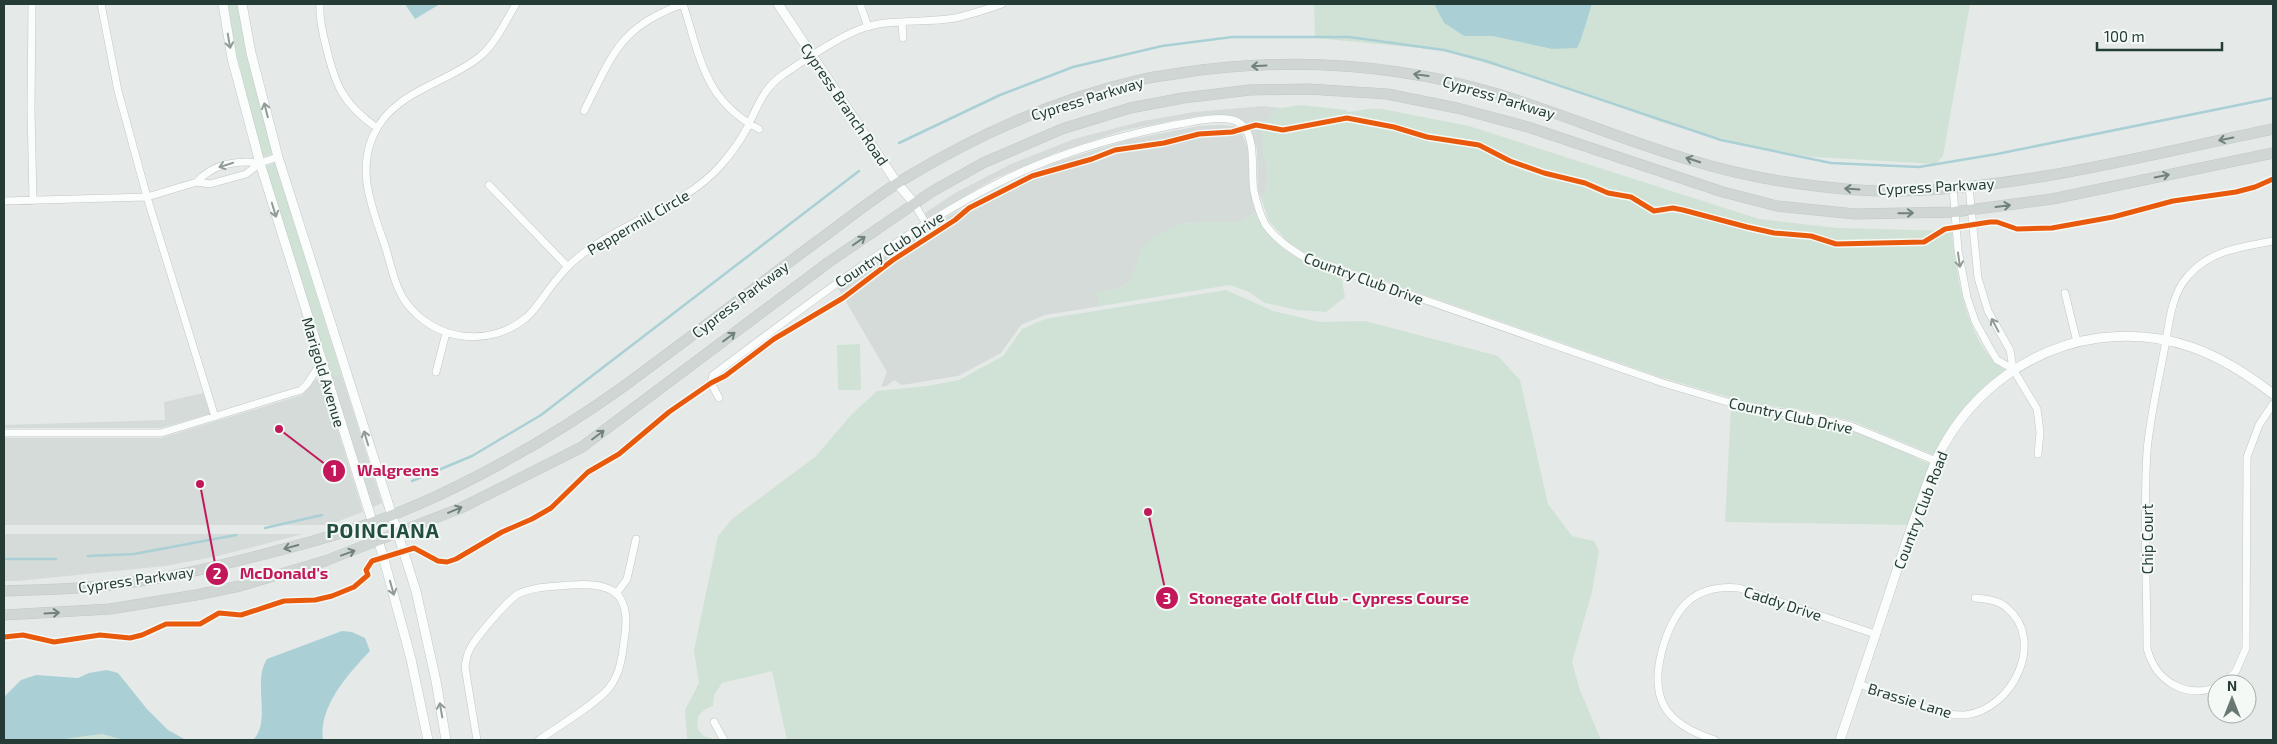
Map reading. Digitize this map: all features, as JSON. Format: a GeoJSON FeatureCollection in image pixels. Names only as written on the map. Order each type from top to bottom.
{"type":"FeatureCollection","features":[{"type":"Feature","properties":{"kind":"main road","name":"Marigold Avenue"},"geometry":{"type":"LineString","coordinates":[[223,4],[232,58],[260,163],[377,542],[411,659],[428,740]]}},
{"type":"Feature","properties":{"kind":"main road","name":"Marigold Avenue"},"geometry":{"type":"LineString","coordinates":[[242,4],[251,53],[278,157],[390,515],[416,591],[436,681],[446,740]]}},
{"type":"Feature","properties":{"kind":"main road","name":"Cypress Branch Road"},"geometry":{"type":"LineString","coordinates":[[778,4],[897,183],[914,203]]}},
{"type":"Feature","properties":{"kind":"main road","name":"Cypress Parkway"},"geometry":{"type":"LineString","coordinates":[[4,591],[124,584],[205,569],[299,545],[371,523],[390,515],[496,465],[557,430],[615,392],[897,183],[963,145],[1017,120],[1071,100],[1142,79],[1218,68],[1295,64],[1364,67],[1428,76],[1498,94],[1724,170],[1778,181],[1896,192],[1953,188],[2040,178],[2273,129]]}},
{"type":"Feature","properties":{"kind":"main road","name":"Cypress Parkway"},"geometry":{"type":"LineString","coordinates":[[4,615],[110,608],[196,595],[283,574],[377,542],[461,508],[582,447],[829,262],[914,203],[983,163],[1062,129],[1130,108],[1183,98],[1250,90],[1308,90],[1387,94],[1457,108],[1528,127],[1722,192],[1777,206],[1855,214],[1954,212],[2052,199],[2273,153]]}},
{"type":"Feature","properties":{"kind":"main road","name":"Country Club Road"},"geometry":{"type":"LineString","coordinates":[[1840,740],[1936,461],[1948,438],[1968,410],[2013,370],[2053,350],[2077,342],[2126,336],[2166,340],[2194,347],[2224,360],[2273,394]]}},
{"type":"Feature","properties":{"kind":"street"},"geometry":{"type":"LineString","coordinates":[[32,4],[31,109],[33,201]]}},
{"type":"Feature","properties":{"kind":"street"},"geometry":{"type":"LineString","coordinates":[[101,4],[118,90],[147,197],[215,417]]}},
{"type":"Feature","properties":{"kind":"street"},"geometry":{"type":"LineString","coordinates":[[320,4],[322,30],[334,78],[339,90],[355,111],[377,128]]}},
{"type":"Feature","properties":{"kind":"street","name":"Peppermill Circle"},"geometry":{"type":"LineString","coordinates":[[516,4],[492,43],[482,55],[464,68],[404,99],[389,112],[377,128],[367,153],[366,182],[397,285],[404,299],[416,314],[430,325],[446,333],[482,337],[510,328],[533,310],[568,267],[604,239],[676,202],[697,188],[722,164],[749,124],[760,99],[775,81],[849,34],[868,27],[955,18],[1002,4]]}},
{"type":"Feature","properties":{"kind":"street"},"geometry":{"type":"LineString","coordinates":[[584,111],[607,64],[626,36],[638,25],[653,16],[683,4],[712,86],[731,111],[759,129]]}},
{"type":"Feature","properties":{"kind":"street"},"geometry":{"type":"LineString","coordinates":[[860,4],[868,27]]}},
{"type":"Feature","properties":{"kind":"street"},"geometry":{"type":"LineString","coordinates":[[902,23],[903,38]]}},
{"type":"Feature","properties":{"kind":"street","name":"Country Club Drive"},"geometry":{"type":"LineString","coordinates":[[719,398],[711,383],[713,375],[828,289],[926,224],[996,183],[1056,157],[1126,135],[1198,121],[1236,121],[1244,129],[1253,150],[1254,191],[1265,223],[1286,246],[1305,258],[1663,383],[1751,409],[1796,414],[1851,426],[1936,461]]}},
{"type":"Feature","properties":{"kind":"street"},"geometry":{"type":"LineString","coordinates":[[4,201],[147,197],[197,182],[210,184],[246,174],[260,163],[278,157]]}},
{"type":"Feature","properties":{"kind":"street"},"geometry":{"type":"LineString","coordinates":[[197,182],[206,172],[242,160],[260,163]]}},
{"type":"Feature","properties":{"kind":"street"},"geometry":{"type":"LineString","coordinates":[[489,185],[568,267]]}},
{"type":"Feature","properties":{"kind":"street"},"geometry":{"type":"LineString","coordinates":[[1968,186],[1980,287],[1995,324],[2010,350],[2013,370],[2037,409],[2040,432],[2038,454]]}},
{"type":"Feature","properties":{"kind":"street"},"geometry":{"type":"LineString","coordinates":[[1953,188],[1959,263],[1970,309],[1997,360],[2013,370]]}},
{"type":"Feature","properties":{"kind":"street"},"geometry":{"type":"LineString","coordinates":[[914,203],[926,224]]}},
{"type":"Feature","properties":{"kind":"street","name":"Chip Court"},"geometry":{"type":"LineString","coordinates":[[2207,690],[2198,692],[2169,683],[2154,667],[2147,648],[2147,455],[2151,423],[2166,340],[2178,290],[2196,268],[2220,253],[2273,241]]}},
{"type":"Feature","properties":{"kind":"street"},"geometry":{"type":"LineString","coordinates":[[2065,293],[2077,342]]}},
{"type":"Feature","properties":{"kind":"street"},"geometry":{"type":"LineString","coordinates":[[436,372],[446,333]]}},
{"type":"Feature","properties":{"kind":"street"},"geometry":{"type":"LineString","coordinates":[[4,433],[160,433],[301,390],[308,384],[321,363]]}},
{"type":"Feature","properties":{"kind":"street"},"geometry":{"type":"LineString","coordinates":[[2232,674],[2236,670],[2246,648],[2247,457],[2259,424],[2273,404]]}},
{"type":"Feature","properties":{"kind":"street"},"geometry":{"type":"LineString","coordinates":[[616,594],[627,579],[636,539]]}},
{"type":"Feature","properties":{"kind":"street"},"geometry":{"type":"LineString","coordinates":[[478,740],[465,675],[466,658],[473,643],[510,600],[526,591],[567,585],[599,585],[616,594],[625,606],[627,623],[620,664],[615,679],[603,694],[539,740]]}},
{"type":"Feature","properties":{"kind":"street","name":"Caddy Drive"},"geometry":{"type":"LineString","coordinates":[[1715,740],[1691,732],[1677,722],[1662,702],[1657,686],[1657,669],[1670,626],[1688,601],[1709,590],[1727,587],[1739,588],[1875,634]]}},
{"type":"Feature","properties":{"kind":"street","name":"Brassie Lane"},"geometry":{"type":"LineString","coordinates":[[1859,684],[1948,714],[1972,714],[1995,704],[2007,693],[2018,674],[2023,655],[2022,634],[2015,617],[2007,607],[1990,600],[1975,598]]}},
{"type":"Feature","properties":{"kind":"street"},"geometry":{"type":"LineString","coordinates":[[714,722],[724,740]]}},
{"type":"Feature","properties":{"kind":"shaded area"},"geometry":{"type":"Polygon","coordinates":[[[1264,106],[1281,108],[1276,109],[1263,150],[1269,177],[1262,201],[1258,190],[1257,149],[1250,128],[1236,116],[1221,115],[1198,116],[1125,130],[1055,153],[994,179],[927,218],[925,213],[955,193],[1011,164],[1074,139],[1143,121],[1194,112],[1264,106]]]}},
{"type":"Feature","properties":{"kind":"shaded area"},"geometry":{"type":"Polygon","coordinates":[[[1199,126],[1234,126],[1241,132],[1245,141],[1248,150],[1250,191],[1257,212],[1239,222],[1181,224],[1136,268],[1130,282],[1120,288],[1097,293],[1101,306],[1045,315],[1021,325],[1001,353],[958,376],[902,385],[894,380],[887,386],[881,387],[887,372],[838,288],[924,230],[998,188],[1057,162],[1127,140],[1199,126]]]}},
{"type":"Feature","properties":{"kind":"shaded area"},"geometry":{"type":"Polygon","coordinates":[[[341,373],[382,503],[371,508],[330,376],[341,373]]]}},
{"type":"Feature","properties":{"kind":"shaded area"},"geometry":{"type":"Polygon","coordinates":[[[322,378],[363,512],[328,525],[4,525],[4,438],[161,438],[302,395],[315,380],[322,378]]]}},
{"type":"Feature","properties":{"kind":"shaded area"},"geometry":{"type":"Polygon","coordinates":[[[203,393],[210,414],[160,428],[4,428],[4,425],[165,420],[164,402],[203,393]]]}},
{"type":"Feature","properties":{"kind":"shaded area"},"geometry":{"type":"Polygon","coordinates":[[[4,534],[303,534],[218,556],[165,566],[4,581],[4,534]]]}},
{"type":"Feature","properties":{"kind":"green space"},"geometry":{"type":"Polygon","coordinates":[[[227,4],[238,4],[247,54],[273,154],[263,157],[237,57],[227,4]]]}},
{"type":"Feature","properties":{"kind":"green space"},"geometry":{"type":"Polygon","coordinates":[[[1314,4],[1434,4],[1444,23],[1464,36],[1492,36],[1552,49],[1589,13],[1592,4],[1970,4],[1943,156],[1936,164],[1815,157],[1768,151],[1661,122],[1551,82],[1440,50],[1315,38],[1314,4]]]}},
{"type":"Feature","properties":{"kind":"green space"},"geometry":{"type":"Polygon","coordinates":[[[1300,105],[1346,110],[1348,112],[1382,109],[1469,126],[1759,219],[1838,228],[1952,231],[1960,287],[1972,326],[1981,344],[1992,359],[2005,370],[1965,409],[1948,431],[1934,455],[1852,421],[1797,409],[1752,404],[1660,377],[1307,254],[1288,242],[1269,221],[1262,201],[1269,177],[1263,150],[1262,127],[1276,109],[1300,105]]]}},
{"type":"Feature","properties":{"kind":"green space"},"geometry":{"type":"Polygon","coordinates":[[[275,163],[341,373],[330,376],[265,166],[275,163]]]}},
{"type":"Feature","properties":{"kind":"green space"},"geometry":{"type":"Polygon","coordinates":[[[1257,212],[1263,225],[1280,246],[1302,260],[1341,276],[1345,297],[1326,312],[1298,310],[1265,303],[1249,292],[1230,285],[1101,306],[1096,293],[1120,288],[1130,282],[1141,250],[1152,238],[1181,224],[1239,222],[1257,212]]]}},
{"type":"Feature","properties":{"kind":"green space"},"geometry":{"type":"Polygon","coordinates":[[[1226,290],[1273,311],[1320,322],[1365,321],[1498,356],[1520,380],[1548,504],[1572,536],[1594,541],[1599,551],[1592,592],[1572,662],[1580,690],[1601,740],[787,740],[772,671],[722,683],[714,695],[713,706],[702,712],[698,718],[698,730],[704,736],[715,740],[687,739],[685,710],[699,683],[694,650],[718,536],[732,519],[815,457],[852,414],[877,391],[927,386],[959,380],[1003,356],[1022,329],[1045,319],[1226,290]]]}},
{"type":"Feature","properties":{"kind":"green space"},"geometry":{"type":"Polygon","coordinates":[[[860,344],[861,390],[838,390],[837,345],[860,344]]]}},
{"type":"Feature","properties":{"kind":"green space"},"geometry":{"type":"Polygon","coordinates":[[[1731,408],[1760,415],[1848,430],[1879,441],[1930,464],[1908,525],[1725,522],[1731,408]]]}},
{"type":"Feature","properties":{"kind":"green space"},"geometry":{"type":"Polygon","coordinates":[[[102,734],[123,740],[57,740],[102,734]]]}},
{"type":"Feature","properties":{"kind":"water"},"geometry":{"type":"Polygon","coordinates":[[[405,4],[440,4],[415,19],[405,4]]]}},
{"type":"Feature","properties":{"kind":"water"},"geometry":{"type":"Polygon","coordinates":[[[1434,4],[1592,4],[1577,48],[1552,49],[1492,36],[1464,36],[1444,23],[1434,4]]]}},
{"type":"Feature","properties":{"kind":"water"},"geometry":{"type":"Polygon","coordinates":[[[342,631],[352,632],[365,638],[370,651],[345,680],[330,703],[325,715],[323,740],[253,740],[261,723],[261,679],[267,659],[342,631]]]}},
{"type":"Feature","properties":{"kind":"water"},"geometry":{"type":"Polygon","coordinates":[[[107,670],[118,673],[147,709],[168,730],[186,740],[123,740],[102,734],[57,740],[4,740],[4,697],[21,680],[36,675],[78,678],[89,673],[107,670]]]}},
{"type":"Feature","properties":{"kind":"waterway"},"geometry":{"type":"LineString","coordinates":[[899,143],[1000,95],[1073,67],[1162,46],[1232,37],[1349,37],[1444,50],[1486,61],[1721,140],[1831,163],[1919,167],[1997,154],[2273,98]]}},
{"type":"Feature","properties":{"kind":"waterway"},"geometry":{"type":"LineString","coordinates":[[412,481],[472,456],[541,415],[859,171]]}},
{"type":"Feature","properties":{"kind":"waterway"},"geometry":{"type":"LineString","coordinates":[[265,528],[322,515]]}},
{"type":"Feature","properties":{"kind":"waterway"},"geometry":{"type":"LineString","coordinates":[[88,556],[134,554],[236,535]]}},
{"type":"Feature","properties":{"kind":"waterway"},"geometry":{"type":"LineString","coordinates":[[4,559],[56,559]]}},
{"type":"Feature","properties":{"kind":"cycle path"},"geometry":{"type":"LineString","coordinates":[[4,637],[23,635],[54,642],[100,635],[130,638],[142,635],[166,624],[200,624],[219,613],[241,615],[284,601],[315,600],[332,596],[354,587],[368,575],[366,570],[372,561],[414,548],[438,561],[447,562],[456,559],[502,532],[532,519],[551,508],[588,472],[619,454],[669,412],[711,383],[725,376],[774,339],[843,298],[893,260],[955,220],[969,208],[1032,176],[1092,159],[1115,150],[1164,143],[1199,134],[1232,132],[1256,125],[1283,130],[1347,118],[1394,127],[1427,137],[1479,145],[1510,161],[1544,173],[1585,183],[1608,193],[1631,197],[1654,211],[1673,208],[1774,233],[1811,236],[1836,244],[1924,242],[1945,229],[1990,222],[1997,222],[2017,229],[2052,228],[2113,217],[2173,201],[2236,192],[2255,187],[2273,179]]}},
{"type":"Feature","properties":{"kind":"place","name":"Walgreens"},"geometry":{"type":"Point","coordinates":[279,429]}},
{"type":"Feature","properties":{"kind":"place","name":"McDonald's"},"geometry":{"type":"Point","coordinates":[200,484]}},
{"type":"Feature","properties":{"kind":"place","name":"Stonegate Golf Club - Cypress Course"},"geometry":{"type":"Point","coordinates":[1148,512]}},
{"type":"Feature","properties":{"kind":"district","name":"POINCIANA"},"geometry":{"type":"Point","coordinates":[383,530]}}]}
